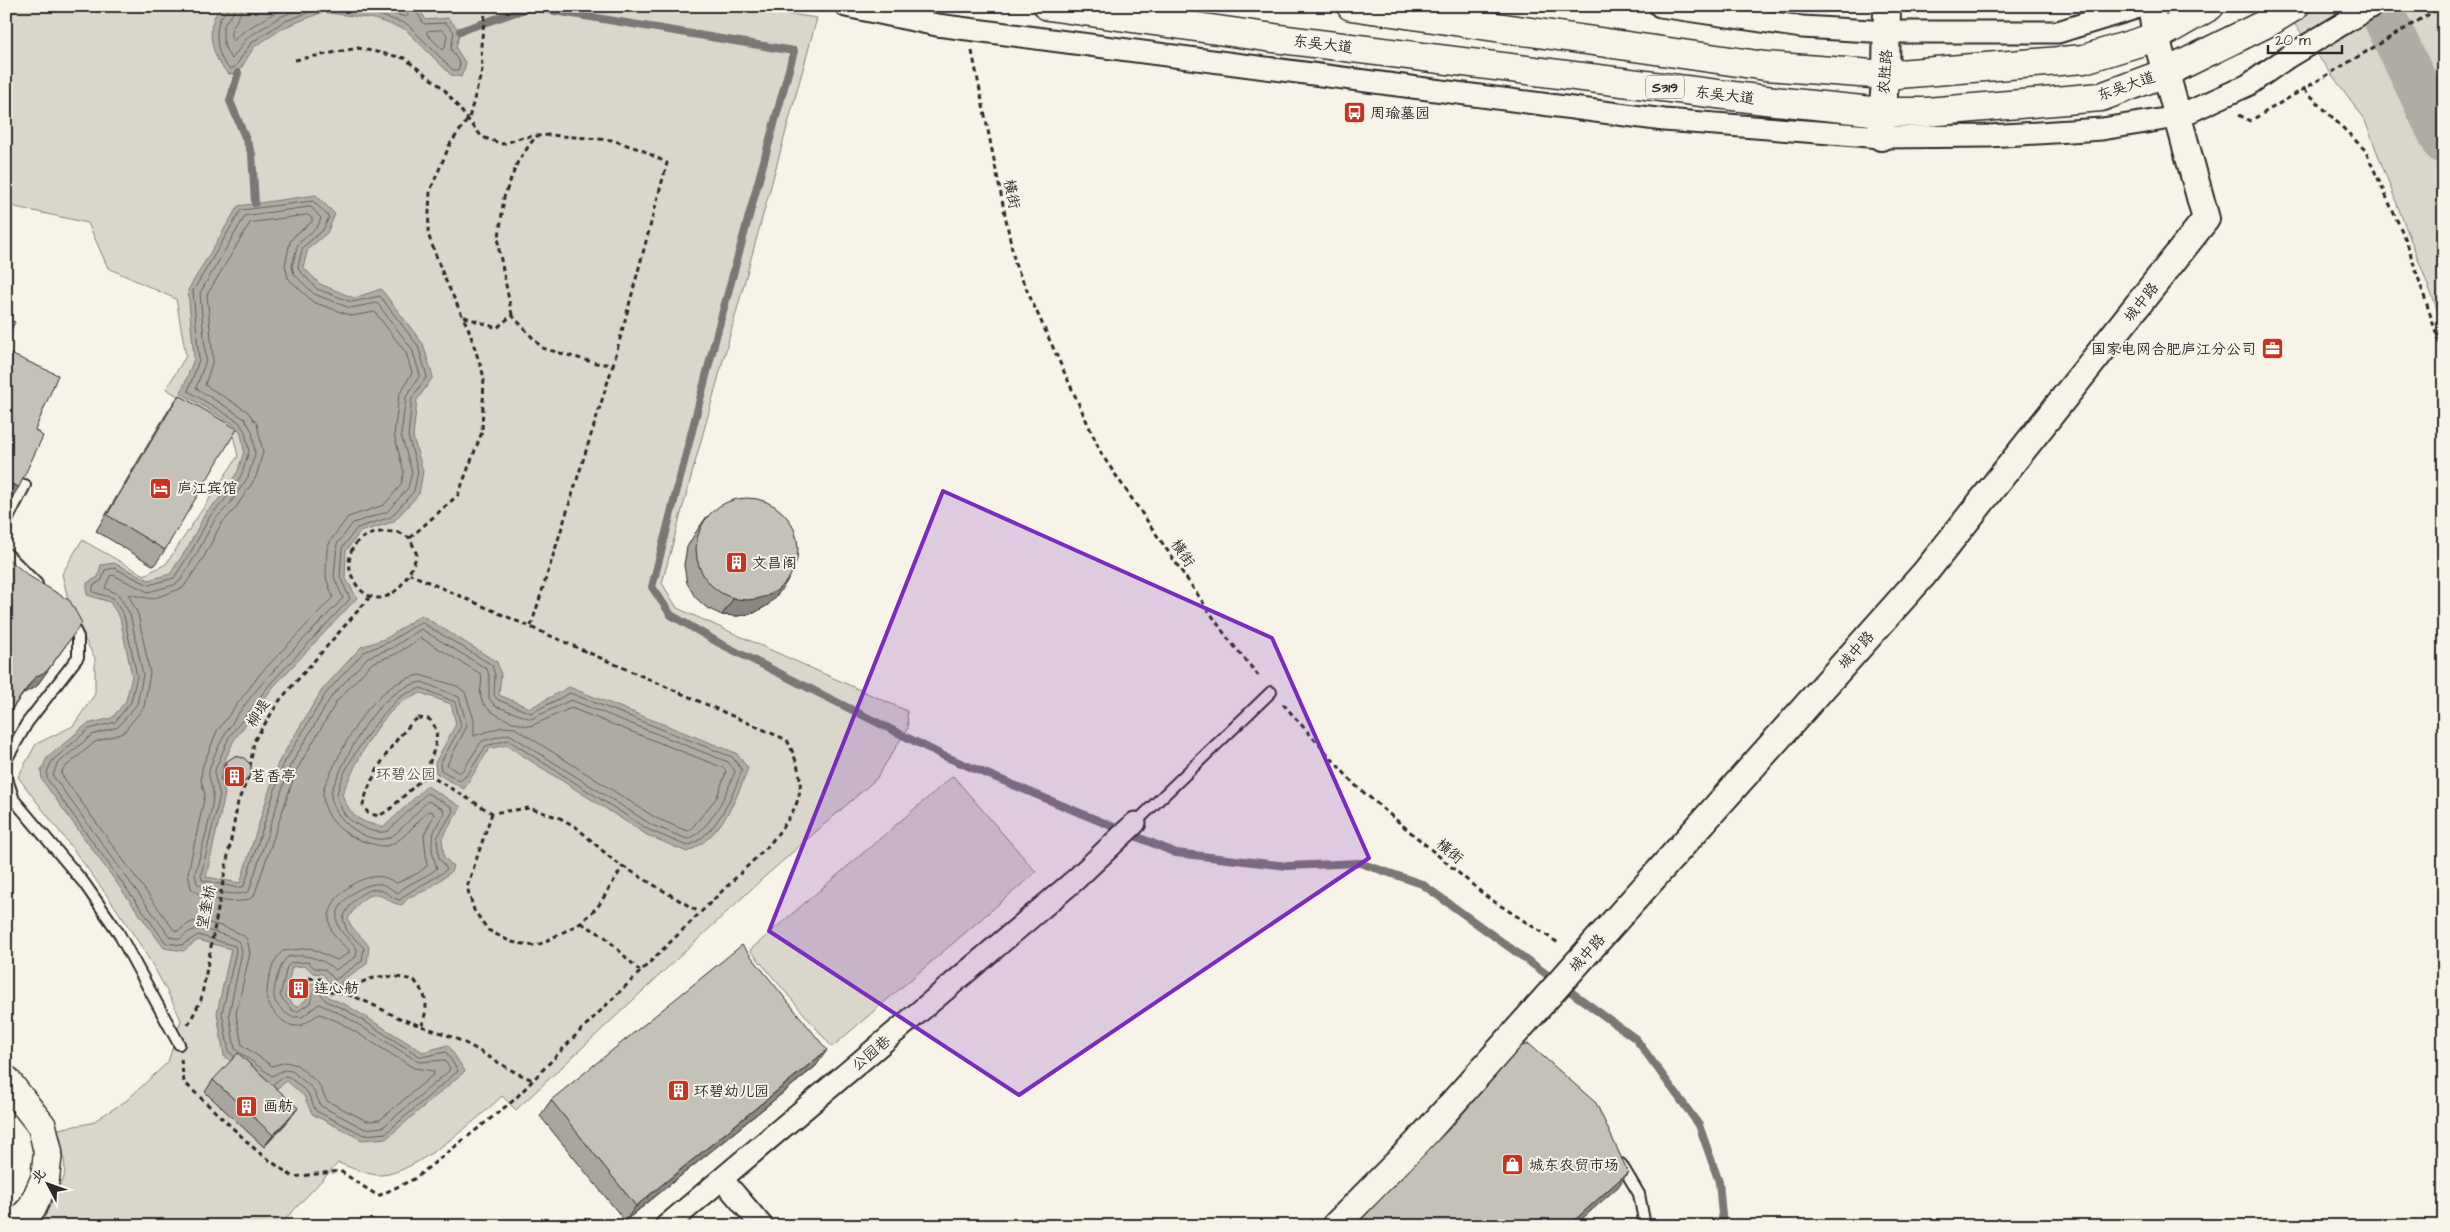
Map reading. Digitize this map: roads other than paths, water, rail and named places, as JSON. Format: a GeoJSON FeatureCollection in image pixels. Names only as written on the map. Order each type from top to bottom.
{"type":"FeatureCollection","features":[{"type":"Feature","properties":{"kind":"main road","name":"东吴大道"},"geometry":{"type":"LineString","coordinates":[[1048,6],[1336,46],[1755,99],[1881,124],[1927,112],[2101,98],[2165,73],[2269,22],[2295,6]]}},
{"type":"Feature","properties":{"kind":"main road","name":"S319"},"geometry":{"type":"LineString","coordinates":[[1351,6],[1765,66],[1886,75],[2084,58],[2156,37],[2210,6]]}},
{"type":"Feature","properties":{"kind":"main road"},"geometry":{"type":"LineString","coordinates":[[6,1080],[42,1126],[48,1152],[45,1179],[24,1217]]}},
{"type":"Feature","properties":{"kind":"street"},"geometry":{"type":"LineString","coordinates":[[846,6],[936,25],[1664,120],[1881,124],[1988,136],[2093,129],[2178,117],[2248,85],[2288,56],[2372,6]]}},
{"type":"Feature","properties":{"kind":"street"},"geometry":{"type":"LineString","coordinates":[[1660,6],[1802,27],[1888,32],[2058,32],[2142,6]]}},
{"type":"Feature","properties":{"kind":"street","name":"农胜路"},"geometry":{"type":"LineString","coordinates":[[1881,124],[1886,75],[1887,6]]}},
{"type":"Feature","properties":{"kind":"street","name":"城中路"},"geometry":{"type":"LineString","coordinates":[[1336,1226],[1512,1045],[1548,996],[1924,574],[2206,219],[2165,73],[2151,6]]}},
{"type":"Feature","properties":{"kind":"street","name":"公园巷"},"geometry":{"type":"LineString","coordinates":[[666,1226],[1076,880],[1135,823]]}},
{"type":"Feature","properties":{"kind":"street"},"geometry":{"type":"LineString","coordinates":[[722,1178],[762,1226]]}},
{"type":"Feature","properties":{"kind":"lane"},"geometry":{"type":"LineString","coordinates":[[6,522],[25,485]]}},
{"type":"Feature","properties":{"kind":"lane"},"geometry":{"type":"LineString","coordinates":[[6,554],[44,591]]}},
{"type":"Feature","properties":{"kind":"lane"},"geometry":{"type":"LineString","coordinates":[[6,760],[27,724],[78,657],[78,637],[64,612]]}},
{"type":"Feature","properties":{"kind":"lane"},"geometry":{"type":"LineString","coordinates":[[1135,823],[1271,692]]}},
{"type":"Feature","properties":{"kind":"lane"},"geometry":{"type":"LineString","coordinates":[[6,776],[14,800],[84,884],[118,932],[179,1044]]}},
{"type":"Feature","properties":{"kind":"lane"},"geometry":{"type":"LineString","coordinates":[[1615,1154],[1639,1194],[1645,1226]]}},
{"type":"Feature","properties":{"kind":"water"},"geometry":{"type":"Polygon","coordinates":[[[226,6],[417,6],[426,20],[448,18],[460,31],[456,48],[466,64],[461,77],[451,75],[405,29],[374,19],[323,12],[285,27],[254,47],[238,73],[229,74],[215,54],[211,38],[211,29],[216,14],[226,6]]]}},
{"type":"Feature","properties":{"kind":"water"},"geometry":{"type":"Polygon","coordinates":[[[316,195],[335,214],[327,233],[308,249],[303,267],[320,284],[354,298],[381,289],[423,344],[433,377],[417,400],[413,437],[423,471],[419,494],[393,522],[360,532],[346,551],[345,577],[357,598],[274,686],[234,740],[220,771],[225,794],[206,877],[240,883],[278,763],[322,690],[361,647],[387,638],[421,615],[497,662],[501,675],[499,695],[530,708],[569,687],[736,753],[748,768],[726,817],[709,837],[687,852],[647,835],[506,745],[489,749],[464,789],[436,773],[435,763],[456,724],[451,704],[421,693],[400,703],[390,712],[373,734],[353,770],[342,794],[345,802],[357,818],[384,827],[427,786],[461,807],[442,838],[444,857],[453,866],[451,872],[427,890],[409,897],[402,905],[381,896],[375,895],[365,898],[357,905],[348,919],[352,927],[369,947],[367,964],[342,980],[341,988],[333,988],[323,974],[313,973],[306,966],[292,967],[285,996],[296,1007],[306,1000],[310,983],[320,984],[328,997],[348,1006],[423,1052],[448,1045],[465,1071],[387,1138],[362,1140],[312,1114],[304,1096],[287,1081],[273,1091],[224,1056],[217,1013],[231,949],[198,940],[183,951],[164,948],[42,780],[41,771],[47,758],[87,724],[112,718],[126,701],[132,676],[120,618],[110,602],[87,595],[87,583],[98,577],[101,565],[114,563],[149,580],[170,574],[188,547],[206,512],[220,498],[238,471],[244,451],[241,433],[236,426],[181,393],[194,359],[188,290],[238,206],[316,195]]]}},
{"type":"Feature","properties":{"kind":"waterway"},"geometry":{"type":"LineString","coordinates":[[2379,6],[2444,142]]}},
{"type":"Feature","properties":{"kind":"waterway"},"geometry":{"type":"LineString","coordinates":[[460,31],[531,7],[794,51],[717,333],[652,587],[671,615],[719,643],[944,756],[1176,853],[1287,866],[1360,863],[1422,884],[1636,1039],[1699,1125],[1719,1182],[1723,1226]]}},
{"type":"Feature","properties":{"kind":"waterway"},"geometry":{"type":"LineString","coordinates":[[238,73],[230,101],[252,154],[255,203]]}},
{"type":"Feature","properties":{"kind":"place","name":"周瑜墓园"},"geometry":{"type":"Point","coordinates":[1354,113]}},
{"type":"Feature","properties":{"kind":"place","name":"国家电网合肥庐江分公司"},"geometry":{"type":"Point","coordinates":[2272,349]}},
{"type":"Feature","properties":{"kind":"place","name":"庐江宾馆"},"geometry":{"type":"Point","coordinates":[161,488]}},
{"type":"Feature","properties":{"kind":"place","name":"文昌阁"},"geometry":{"type":"Point","coordinates":[736,563]}},
{"type":"Feature","properties":{"kind":"place","name":"茗香亭"},"geometry":{"type":"Point","coordinates":[235,776]}},
{"type":"Feature","properties":{"kind":"place","name":"连心舫"},"geometry":{"type":"Point","coordinates":[298,988]}},
{"type":"Feature","properties":{"kind":"place","name":"环碧幼儿园"},"geometry":{"type":"Point","coordinates":[678,1091]}},
{"type":"Feature","properties":{"kind":"place","name":"画舫"},"geometry":{"type":"Point","coordinates":[247,1106]}},
{"type":"Feature","properties":{"kind":"place","name":"城东农贸市场"},"geometry":{"type":"Point","coordinates":[1513,1165]}},
{"type":"Feature","properties":{"kind":"park label","name":"环碧公园"},"geometry":{"type":"Point","coordinates":[406,774]}}]}
